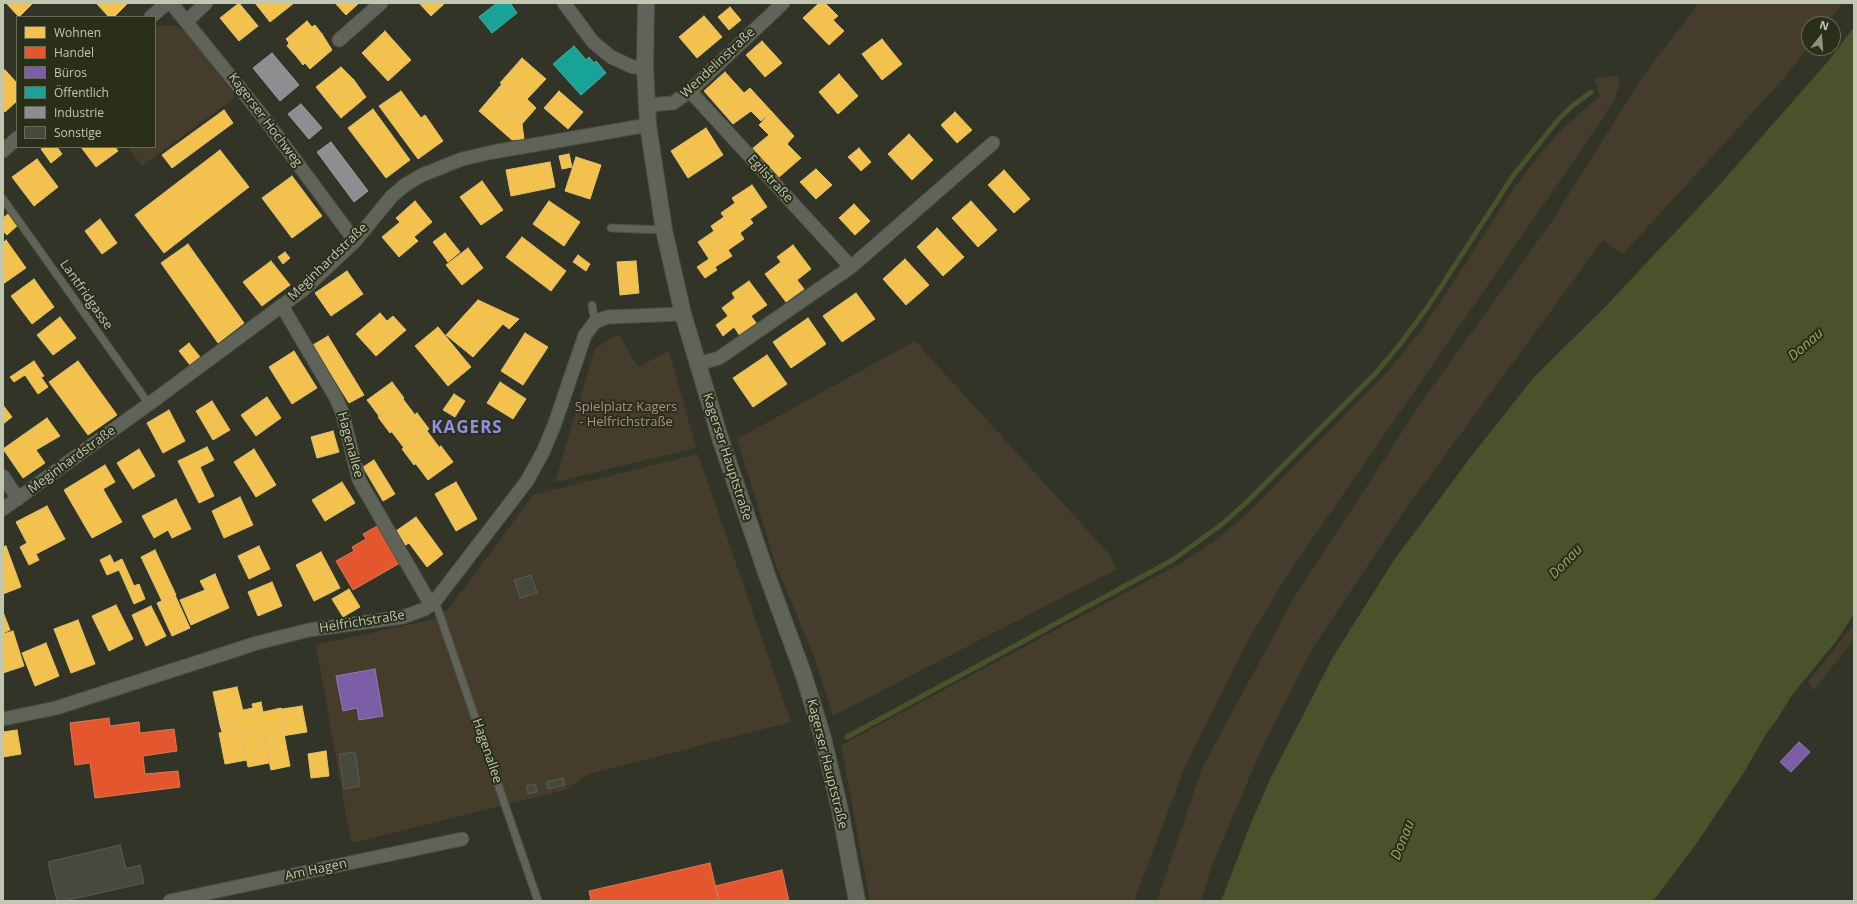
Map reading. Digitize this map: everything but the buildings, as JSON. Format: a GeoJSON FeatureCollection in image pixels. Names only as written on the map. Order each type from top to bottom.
{"type":"FeatureCollection","features":[{"type":"Feature","properties":{"kind":"street"},"geometry":{"type":"LineString","coordinates":[[153,16],[167,3]]}},
{"type":"Feature","properties":{"kind":"street","name":"Kagerser Hochweg"},"geometry":{"type":"LineString","coordinates":[[171,3],[264,118],[355,240]]}},
{"type":"Feature","properties":{"kind":"street"},"geometry":{"type":"LineString","coordinates":[[187,21],[206,3]]}},
{"type":"Feature","properties":{"kind":"street"},"geometry":{"type":"LineString","coordinates":[[340,40],[381,3]]}},
{"type":"Feature","properties":{"kind":"street"},"geometry":{"type":"LineString","coordinates":[[564,3],[593,42],[611,57],[633,67],[645,67]]}},
{"type":"Feature","properties":{"kind":"street","name":"Kagerser Hauptstraße"},"geometry":{"type":"LineString","coordinates":[[646,3],[645,67],[648,125],[664,230],[683,314],[721,441],[754,538],[804,672],[823,738],[857,901]]}},
{"type":"Feature","properties":{"kind":"street","name":"Wendelinstraße"},"geometry":{"type":"LineString","coordinates":[[646,105],[673,103],[690,91],[783,3]]}},
{"type":"Feature","properties":{"kind":"street","name":"Egilstraße"},"geometry":{"type":"LineString","coordinates":[[690,91],[851,267]]}},
{"type":"Feature","properties":{"kind":"street","name":"Meginhardstraße"},"geometry":{"type":"LineString","coordinates":[[3,509],[303,290],[355,240],[392,196],[405,185],[422,175],[456,162],[493,152],[648,125]]}},
{"type":"Feature","properties":{"kind":"street"},"geometry":{"type":"LineString","coordinates":[[3,151],[16,139]]}},
{"type":"Feature","properties":{"kind":"street"},"geometry":{"type":"LineString","coordinates":[[698,364],[719,358],[851,267],[994,143]]}},
{"type":"Feature","properties":{"kind":"street","name":"Hagenallee"},"geometry":{"type":"LineString","coordinates":[[282,306],[336,398],[342,412],[359,480],[434,603]]}},
{"type":"Feature","properties":{"kind":"street"},"geometry":{"type":"LineString","coordinates":[[594,322],[607,317],[683,314]]}},
{"type":"Feature","properties":{"kind":"street","name":"Helfrichstraße"},"geometry":{"type":"LineString","coordinates":[[3,719],[56,708],[257,643],[309,630],[404,617],[426,609],[434,603],[527,481],[543,452],[554,426],[585,335],[594,322]]}},
{"type":"Feature","properties":{"kind":"street"},"geometry":{"type":"LineString","coordinates":[[3,476],[18,499]]}},
{"type":"Feature","properties":{"kind":"street","name":"Am Hagen"},"geometry":{"type":"LineString","coordinates":[[170,901],[462,839]]}},
{"type":"Feature","properties":{"kind":"lane","name":"Lantfridgasse"},"geometry":{"type":"LineString","coordinates":[[3,199],[148,404]]}},
{"type":"Feature","properties":{"kind":"lane"},"geometry":{"type":"LineString","coordinates":[[611,228],[664,230]]}},
{"type":"Feature","properties":{"kind":"lane"},"geometry":{"type":"LineString","coordinates":[[592,306],[594,322]]}},
{"type":"Feature","properties":{"kind":"lane","name":"Hagenallee"},"geometry":{"type":"LineString","coordinates":[[434,603],[538,901]]}},
{"type":"Feature","properties":{"kind":"green space"},"geometry":{"type":"Polygon","coordinates":[[[1699,3],[1843,3],[1832,16],[1801,16],[1801,56],[1786,76],[1623,254],[1603,240],[1404,511],[1314,646],[1261,750],[1214,860],[1201,901],[1157,901],[1202,768],[1295,596],[1425,397],[1552,221],[1643,76],[1699,3]]]}},
{"type":"Feature","properties":{"kind":"green space"},"geometry":{"type":"Polygon","coordinates":[[[167,25],[176,26],[186,32],[236,97],[142,166],[128,148],[156,148],[156,27],[167,25]]]}},
{"type":"Feature","properties":{"kind":"green space"},"geometry":{"type":"Polygon","coordinates":[[[1607,76],[1618,76],[1619,86],[1614,100],[1604,117],[1288,574],[1246,644],[1184,769],[1134,901],[870,901],[841,745],[1185,561],[1218,538],[1246,515],[1387,372],[1417,336],[1514,188],[1540,154],[1564,127],[1600,96],[1594,79],[1607,76]]]}},
{"type":"Feature","properties":{"kind":"green space","name":"Spielplatz Kagers - Helfrichstraße"},"geometry":{"type":"Polygon","coordinates":[[[619,334],[638,367],[669,351],[696,448],[555,482],[595,348],[619,334]]]}},
{"type":"Feature","properties":{"kind":"green space"},"geometry":{"type":"Polygon","coordinates":[[[915,341],[1108,553],[1117,569],[833,716],[814,657],[775,562],[737,439],[915,341]]]}},
{"type":"Feature","properties":{"kind":"green space"},"geometry":{"type":"Polygon","coordinates":[[[698,454],[791,722],[586,775],[566,790],[351,843],[316,645],[434,619],[450,607],[533,495],[698,454]]]}},
{"type":"Feature","properties":{"kind":"green space"},"geometry":{"type":"Polygon","coordinates":[[[1854,624],[1854,640],[1813,691],[1808,682],[1854,624]]]}},
{"type":"Feature","properties":{"kind":"water","name":"Donau"},"geometry":{"type":"Polygon","coordinates":[[[1854,27],[1854,614],[1837,640],[1792,695],[1766,734],[1745,771],[1697,843],[1653,901],[1221,901],[1251,823],[1271,777],[1333,657],[1394,560],[1473,454],[1534,377],[1605,307],[1714,191],[1832,56],[1841,56],[1841,44],[1854,27]]]}},
{"type":"Feature","properties":{"kind":"waterway"},"geometry":{"type":"LineString","coordinates":[[847,737],[1171,561],[1221,525],[1248,501],[1375,374],[1401,343],[1429,305],[1513,176],[1558,120],[1571,107],[1591,92]]}},
{"type":"Feature","properties":{"kind":"district","name":"KAGERS"},"geometry":{"type":"Point","coordinates":[467,428]}}]}
